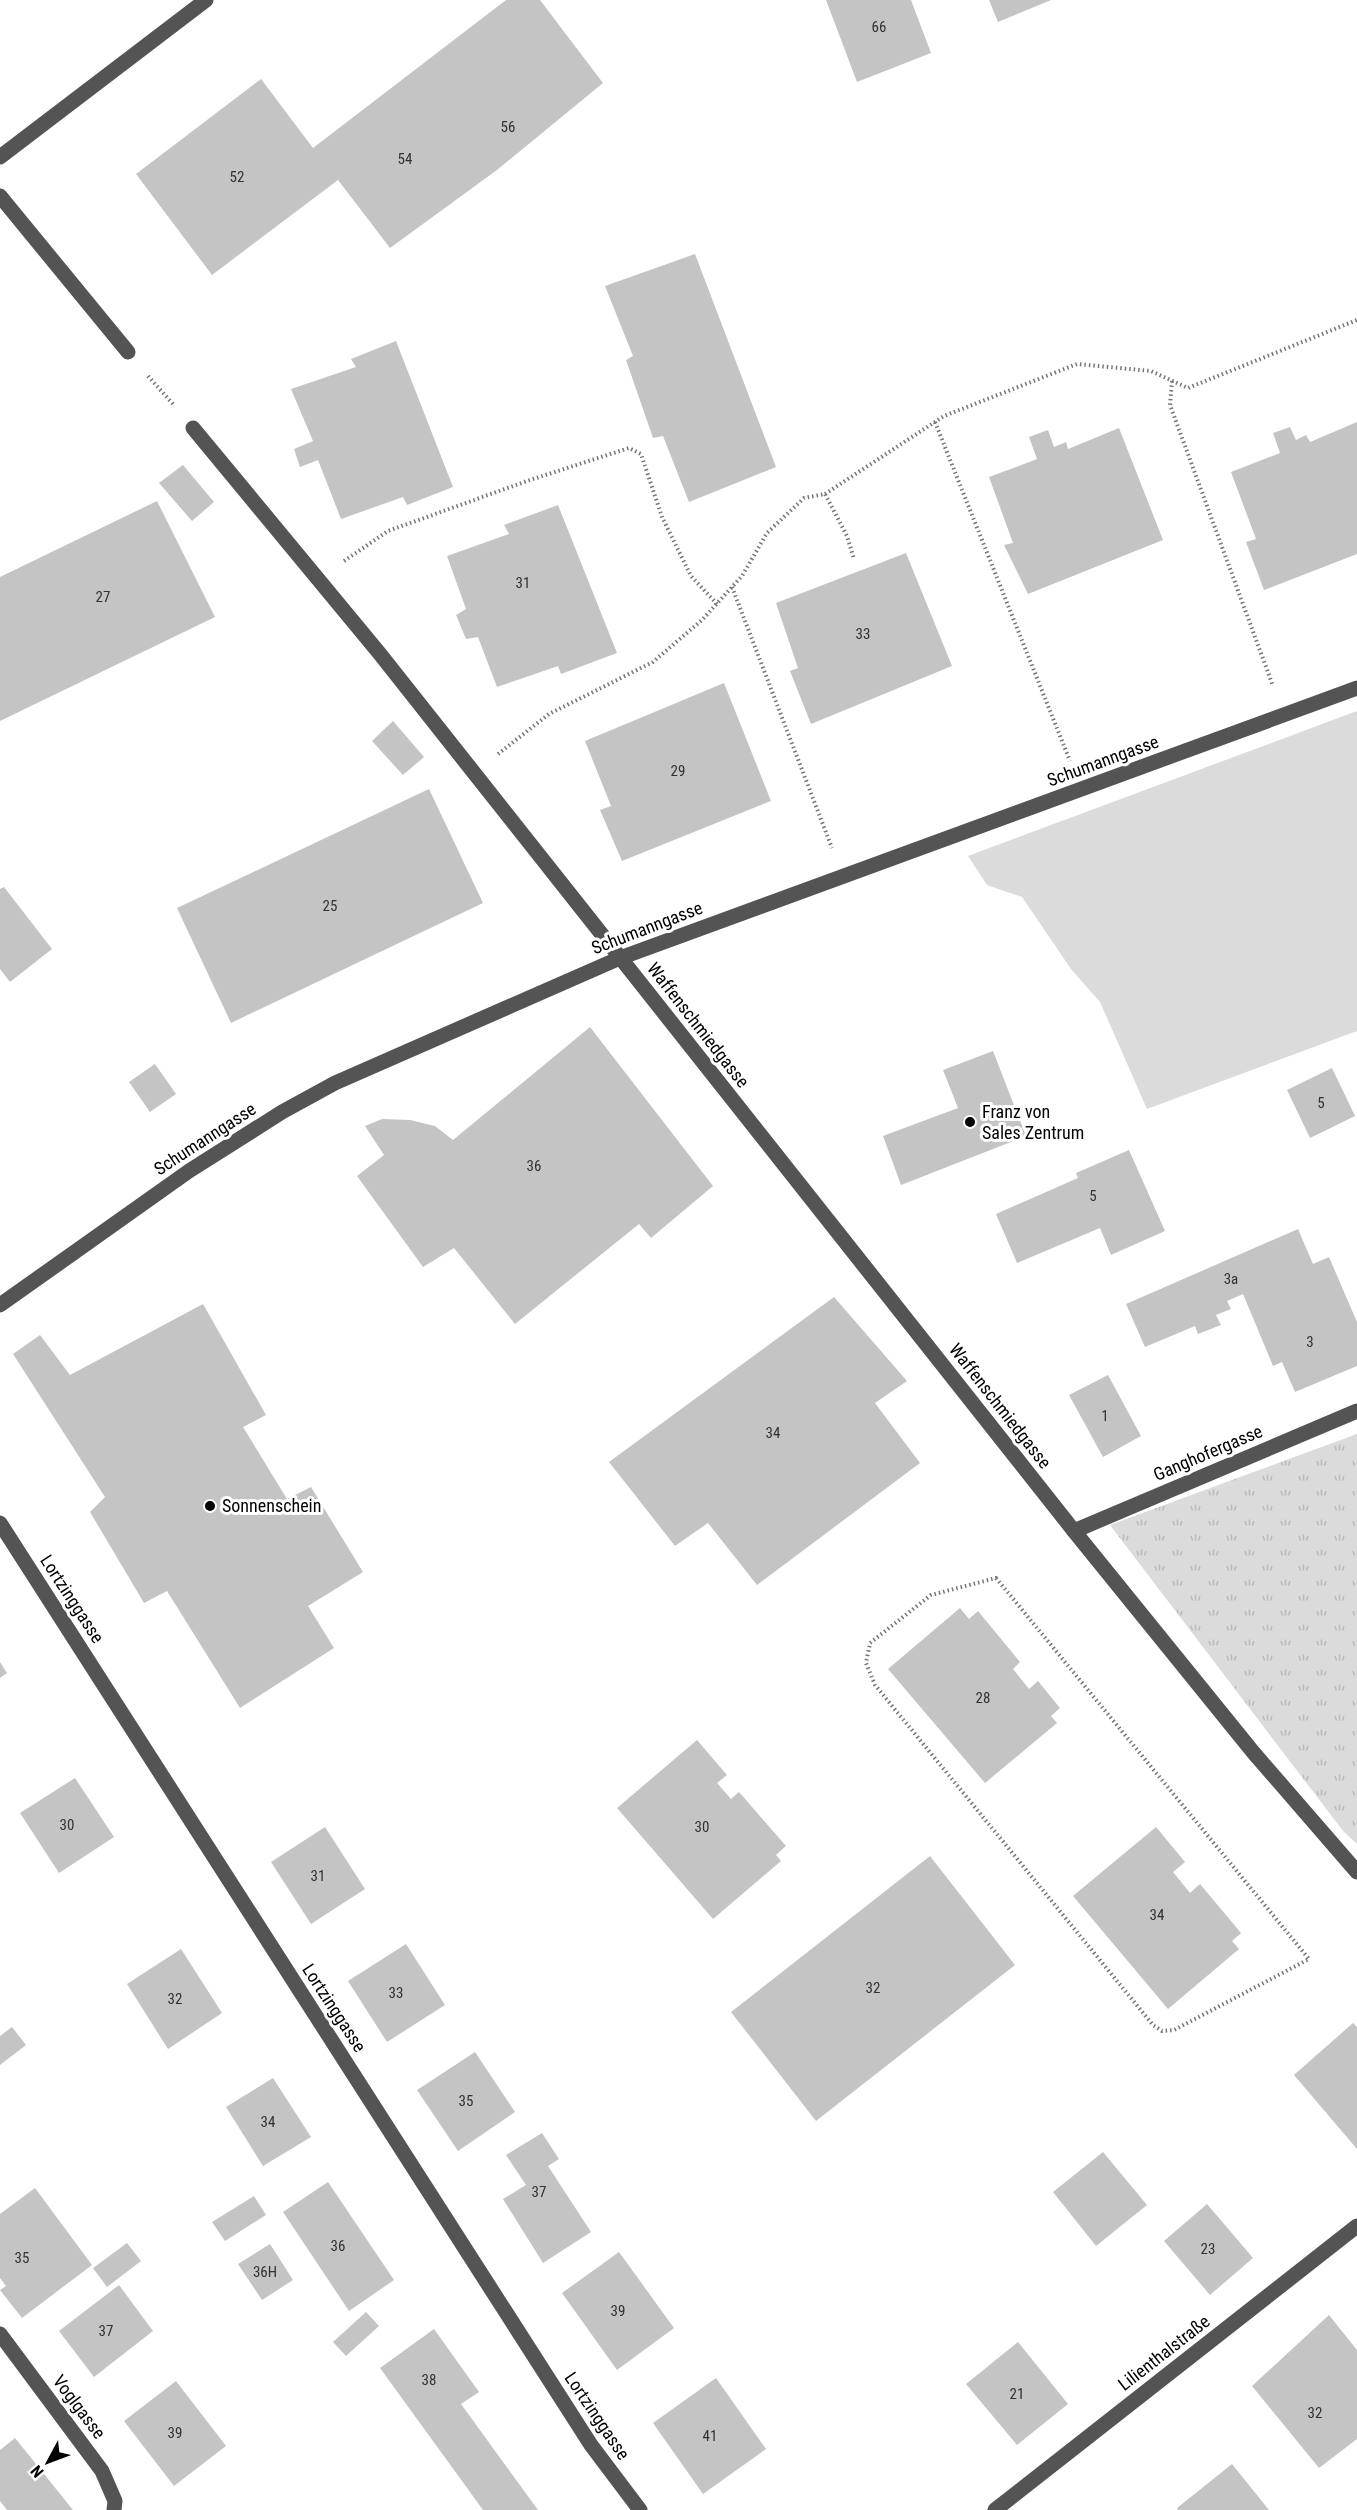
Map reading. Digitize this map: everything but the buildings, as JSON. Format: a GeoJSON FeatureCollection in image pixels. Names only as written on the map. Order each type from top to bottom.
{"type":"FeatureCollection","features":[{"type":"Feature","properties":{"kind":"street"},"geometry":{"type":"LineString","coordinates":[[0,157],[206,0]]}},
{"type":"Feature","properties":{"kind":"street"},"geometry":{"type":"LineString","coordinates":[[0,196],[128,352]]}},
{"type":"Feature","properties":{"kind":"street","name":"Waffenschmiedgasse"},"geometry":{"type":"LineString","coordinates":[[192,428],[320,581],[1074,1531],[1253,1752],[1357,1872]]}},
{"type":"Feature","properties":{"kind":"street","name":"Schumanngasse"},"geometry":{"type":"LineString","coordinates":[[0,1305],[189,1171],[282,1112],[335,1083],[620,958],[1357,688]]}},
{"type":"Feature","properties":{"kind":"street","name":"Ganghofergasse"},"geometry":{"type":"LineString","coordinates":[[1074,1531],[1357,1411]]}},
{"type":"Feature","properties":{"kind":"street","name":"Lortzinggasse"},"geometry":{"type":"LineString","coordinates":[[0,1523],[591,2445],[640,2510]]}},
{"type":"Feature","properties":{"kind":"street","name":"Lilienthalstraße"},"geometry":{"type":"LineString","coordinates":[[995,2510],[1357,2226]]}},
{"type":"Feature","properties":{"kind":"street","name":"Voglgasse"},"geometry":{"type":"LineString","coordinates":[[0,2334],[102,2471],[115,2501],[114,2510]]}},
{"type":"Feature","properties":{"kind":"path"},"geometry":{"type":"LineString","coordinates":[[474,774],[549,714],[653,662],[717,604],[742,576],[767,533],[804,498],[825,494],[944,416],[1077,364],[1151,371],[1188,388],[1357,320]]}},
{"type":"Feature","properties":{"kind":"path"},"geometry":{"type":"LineString","coordinates":[[128,352],[192,428]]}},
{"type":"Feature","properties":{"kind":"path"},"geometry":{"type":"LineString","coordinates":[[1172,381],[1170,405],[1284,715]]}},
{"type":"Feature","properties":{"kind":"path"},"geometry":{"type":"LineString","coordinates":[[935,422],[1081,789]]}},
{"type":"Feature","properties":{"kind":"path"},"geometry":{"type":"LineString","coordinates":[[320,581],[340,564],[388,531],[527,481],[629,448],[641,454],[662,517],[691,576],[717,604]]}},
{"type":"Feature","properties":{"kind":"path"},"geometry":{"type":"LineString","coordinates":[[825,494],[847,536],[854,559]]}},
{"type":"Feature","properties":{"kind":"path"},"geometry":{"type":"LineString","coordinates":[[732,587],[843,876]]}},
{"type":"Feature","properties":{"kind":"path"},"geometry":{"type":"LineString","coordinates":[[996,1578],[1102,1706],[1309,1959],[1174,2030],[1162,2031],[1153,2025],[970,1803],[875,1685],[866,1663],[870,1643],[931,1594],[996,1578]]}},
{"type":"Feature","properties":{"kind":"green space"},"geometry":{"type":"Polygon","coordinates":[[[1357,711],[1357,1031],[1147,1109],[1100,1002],[1071,969],[1022,897],[987,885],[968,856],[1357,711]]]}},
{"type":"Feature","properties":{"kind":"green space"},"geometry":{"type":"Polygon","coordinates":[[[1357,1434],[1357,1844],[1343,1831],[1110,1525],[1357,1434]]]}},
{"type":"Feature","properties":{"kind":"place","name":"Franz von Sales Zentrum"},"geometry":{"type":"Point","coordinates":[970,1122]}},
{"type":"Feature","properties":{"kind":"place","name":"Sonnenschein"},"geometry":{"type":"Point","coordinates":[210,1506]}}]}
